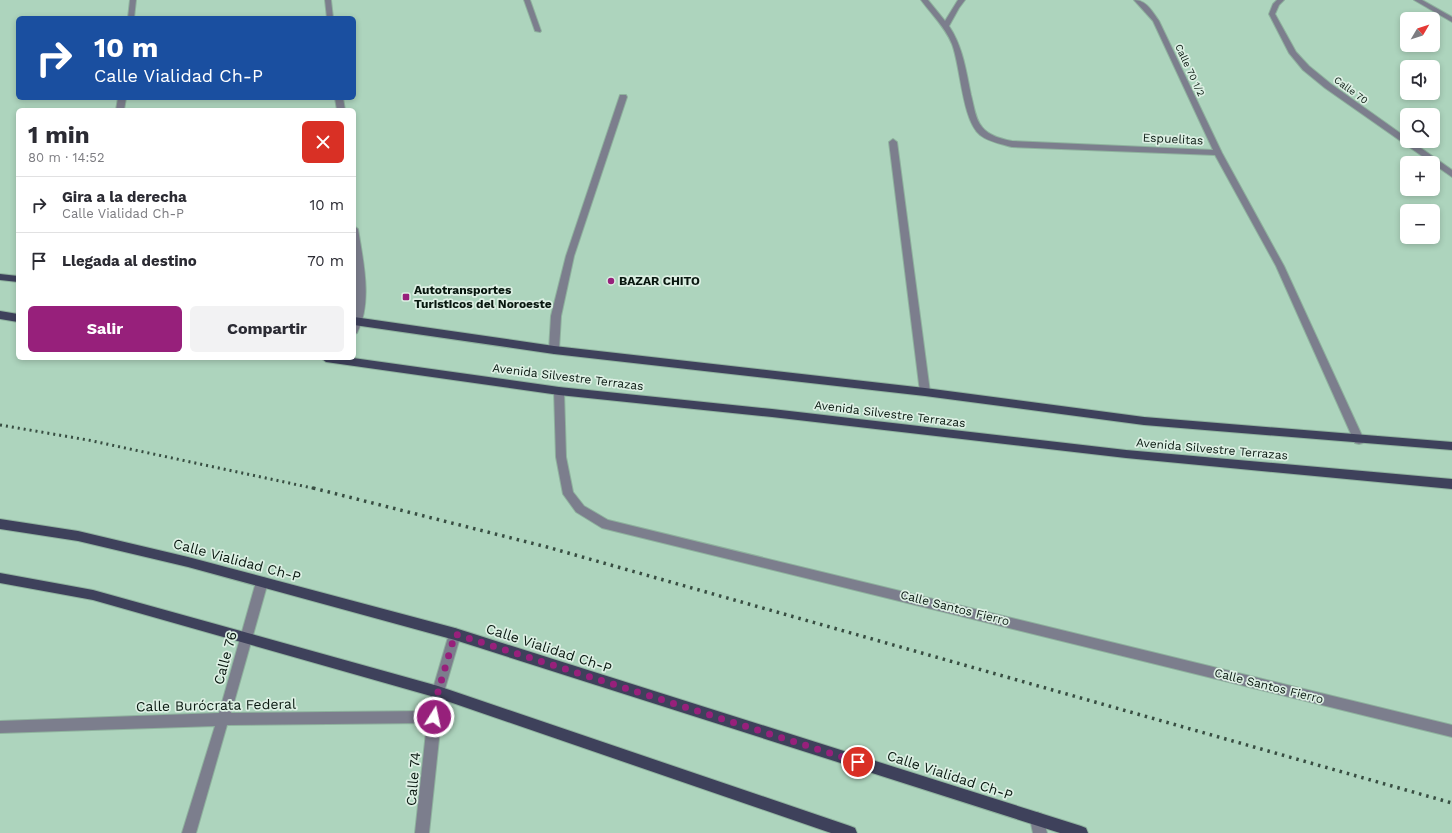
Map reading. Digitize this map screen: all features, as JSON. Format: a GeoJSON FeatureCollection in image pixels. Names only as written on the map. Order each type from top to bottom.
{"type":"FeatureCollection","features":[{"type":"Feature","properties":{"kind":"main road"},"geometry":{"type":"LineString","coordinates":[[0,277],[16,279]]}},
{"type":"Feature","properties":{"kind":"main road"},"geometry":{"type":"LineString","coordinates":[[0,315],[16,318]]}},
{"type":"Feature","properties":{"kind":"main road","name":"Avenida Silvestre Terrazas"},"geometry":{"type":"LineString","coordinates":[[356,324],[554,350],[925,392],[1144,422],[1359,440],[1452,446]]}},
{"type":"Feature","properties":{"kind":"main road","name":"Avenida Silvestre Terrazas"},"geometry":{"type":"LineString","coordinates":[[349,360],[559,391],[772,413],[1126,454],[1452,484]]}},
{"type":"Feature","properties":{"kind":"main road","name":"Calle Vialidad Ch-P"},"geometry":{"type":"LineString","coordinates":[[0,524],[78,536],[188,562],[455,634],[1081,833]]}},
{"type":"Feature","properties":{"kind":"main road"},"geometry":{"type":"LineString","coordinates":[[0,578],[93,595],[438,692],[850,833]]}},
{"type":"Feature","properties":{"kind":"street"},"geometry":{"type":"LineString","coordinates":[[131,16],[133,0]]}},
{"type":"Feature","properties":{"kind":"street"},"geometry":{"type":"LineString","coordinates":[[328,0],[330,16]]}},
{"type":"Feature","properties":{"kind":"street"},"geometry":{"type":"LineString","coordinates":[[527,0],[538,31]]}},
{"type":"Feature","properties":{"kind":"street","name":"Espuelitas"},"geometry":{"type":"LineString","coordinates":[[924,0],[946,27],[956,43],[962,60],[973,116],[978,128],[988,136],[1012,144],[1218,154],[1280,266],[1359,440]]}},
{"type":"Feature","properties":{"kind":"street"},"geometry":{"type":"LineString","coordinates":[[946,27],[956,7],[962,0]]}},
{"type":"Feature","properties":{"kind":"street","name":"Calle 70 1/2"},"geometry":{"type":"LineString","coordinates":[[1137,0],[1156,21],[1218,154]]}},
{"type":"Feature","properties":{"kind":"street","name":"Calle 70"},"geometry":{"type":"LineString","coordinates":[[1281,0],[1276,4],[1272,14],[1293,53],[1306,68],[1328,86],[1452,174]]}},
{"type":"Feature","properties":{"kind":"street"},"geometry":{"type":"LineString","coordinates":[[1417,0],[1452,20]]}},
{"type":"Feature","properties":{"kind":"street"},"geometry":{"type":"LineString","coordinates":[[554,350],[556,316],[570,256],[623,97]]}},
{"type":"Feature","properties":{"kind":"street"},"geometry":{"type":"LineString","coordinates":[[893,142],[925,392]]}},
{"type":"Feature","properties":{"kind":"street"},"geometry":{"type":"LineString","coordinates":[[356,248],[360,286],[360,304],[356,320]]}},
{"type":"Feature","properties":{"kind":"street","name":"Calle Santos Fierro"},"geometry":{"type":"LineString","coordinates":[[559,391],[561,457],[568,494],[580,509],[606,524],[1452,731]]}},
{"type":"Feature","properties":{"kind":"street","name":"Calle 76"},"geometry":{"type":"LineString","coordinates":[[189,833],[224,719],[245,638],[262,582]]}},
{"type":"Feature","properties":{"kind":"street","name":"Calle 74"},"geometry":{"type":"LineString","coordinates":[[422,833],[438,692],[455,634]]}},
{"type":"Feature","properties":{"kind":"street","name":"Calle Burócrata Federal"},"geometry":{"type":"LineString","coordinates":[[0,727],[224,719],[434,717]]}},
{"type":"Feature","properties":{"kind":"street"},"geometry":{"type":"LineString","coordinates":[[1038,819],[1040,833]]}},
{"type":"Feature","properties":{"kind":"railway"},"geometry":{"type":"LineString","coordinates":[[0,425],[88,440],[317,489]]}},
{"type":"Feature","properties":{"kind":"railway"},"geometry":{"type":"LineString","coordinates":[[317,489],[547,547],[1452,803]]}},
{"type":"Feature","properties":{"kind":"place","name":"BAZAR CHITO"},"geometry":{"type":"Point","coordinates":[611,281]}},
{"type":"Feature","properties":{"kind":"place","name":"Autotransportes Turisticos del Noroeste"},"geometry":{"type":"Point","coordinates":[406,297]}},
{"type":"Feature","properties":{"kind":"route"},"geometry":{"type":"LineString","coordinates":[[434,717],[438,692],[455,634],[858,762]]}}]}
